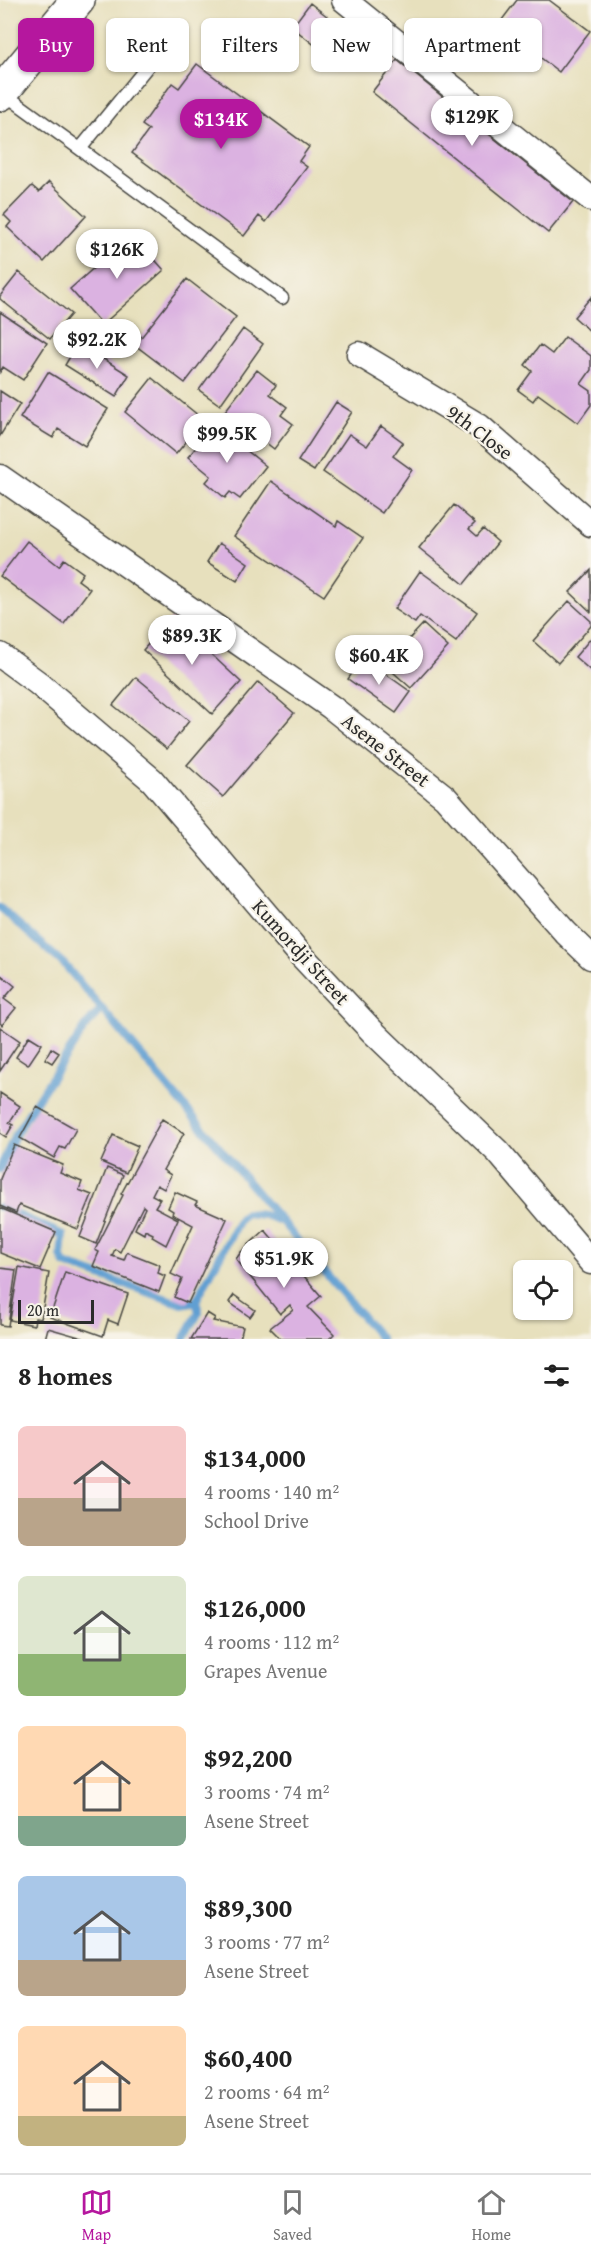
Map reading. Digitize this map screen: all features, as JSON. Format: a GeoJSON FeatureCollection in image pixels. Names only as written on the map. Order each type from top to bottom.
{"type":"FeatureCollection","features":[{"type":"Feature","properties":{"kind":"street"},"geometry":{"type":"LineString","coordinates":[[1,93],[78,0]]}},
{"type":"Feature","properties":{"kind":"street"},"geometry":{"type":"LineString","coordinates":[[344,0],[591,199]]}},
{"type":"Feature","properties":{"kind":"street","name":"9th Close"},"geometry":{"type":"LineString","coordinates":[[359,354],[479,426],[591,524]]}},
{"type":"Feature","properties":{"kind":"street","name":"Asene Street"},"geometry":{"type":"LineString","coordinates":[[0,477],[331,707],[445,797],[566,933],[591,957]]}},
{"type":"Feature","properties":{"kind":"street","name":"Kumordji Street"},"geometry":{"type":"LineString","coordinates":[[0,655],[38,683],[152,780],[299,953],[372,1031],[498,1152],[591,1262]]}},
{"type":"Feature","properties":{"kind":"lane"},"geometry":{"type":"LineString","coordinates":[[80,149],[143,72]]}},
{"type":"Feature","properties":{"kind":"lane"},"geometry":{"type":"LineString","coordinates":[[1,93],[282,298]]}},
{"type":"Feature","properties":{"kind":"building"},"geometry":{"type":"Polygon","coordinates":[[[517,0],[549,0],[590,31],[559,72],[542,59],[542,18],[503,18],[517,0]]]}},
{"type":"Feature","properties":{"kind":"building"},"geometry":{"type":"Polygon","coordinates":[[[310,3],[329,18],[311,18],[311,42],[299,33],[299,18],[310,3]]]}},
{"type":"Feature","properties":{"kind":"building"},"geometry":{"type":"Polygon","coordinates":[[[397,60],[404,66],[404,72],[412,72],[573,202],[548,233],[372,92],[388,72],[392,72],[392,66],[397,60]]]}},
{"type":"Feature","properties":{"kind":"building"},"geometry":{"type":"Polygon","coordinates":[[[197,64],[201,67],[201,72],[208,72],[309,147],[299,161],[307,167],[266,222],[259,216],[244,236],[132,153],[149,130],[142,125],[172,83],[179,88],[197,64]]]}},
{"type":"Feature","properties":{"kind":"building"},"geometry":{"type":"Polygon","coordinates":[[[49,182],[86,216],[44,262],[7,227],[11,222],[4,215],[32,186],[39,192],[49,182]]]}},
{"type":"Feature","properties":{"kind":"building"},"geometry":{"type":"Polygon","coordinates":[[[132,234],[164,270],[102,325],[70,289],[132,234]]]}},
{"type":"Feature","properties":{"kind":"building"},"geometry":{"type":"Polygon","coordinates":[[[19,272],[71,314],[50,339],[0,299],[19,272]]]}},
{"type":"Feature","properties":{"kind":"building"},"geometry":{"type":"Polygon","coordinates":[[[187,279],[236,317],[185,383],[135,345],[187,279]]]}},
{"type":"Feature","properties":{"kind":"building"},"geometry":{"type":"Polygon","coordinates":[[[591,297],[591,332],[574,317],[591,297]]]}},
{"type":"Feature","properties":{"kind":"building"},"geometry":{"type":"Polygon","coordinates":[[[0,312],[47,343],[23,380],[3,367],[0,372],[0,312]]]}},
{"type":"Feature","properties":{"kind":"building"},"geometry":{"type":"Polygon","coordinates":[[[243,329],[263,344],[220,405],[199,390],[243,329]]]}},
{"type":"Feature","properties":{"kind":"building"},"geometry":{"type":"Polygon","coordinates":[[[565,337],[591,356],[591,370],[581,384],[591,391],[591,405],[578,423],[538,394],[533,401],[518,390],[532,371],[525,365],[540,345],[552,354],[565,337]]]}},
{"type":"Feature","properties":{"kind":"building"},"geometry":{"type":"Polygon","coordinates":[[[78,343],[129,375],[116,397],[65,365],[78,343]]]}},
{"type":"Feature","properties":{"kind":"building"},"geometry":{"type":"Polygon","coordinates":[[[257,370],[276,385],[270,394],[287,407],[281,415],[293,424],[274,449],[225,411],[257,370]]]}},
{"type":"Feature","properties":{"kind":"building"},"geometry":{"type":"Polygon","coordinates":[[[48,372],[108,409],[85,446],[58,429],[53,438],[20,418],[48,372]]]}},
{"type":"Feature","properties":{"kind":"building"},"geometry":{"type":"Polygon","coordinates":[[[152,378],[204,420],[176,454],[125,412],[152,378]]]}},
{"type":"Feature","properties":{"kind":"building"},"geometry":{"type":"Polygon","coordinates":[[[0,391],[20,404],[0,436],[0,391]]]}},
{"type":"Feature","properties":{"kind":"building"},"geometry":{"type":"Polygon","coordinates":[[[336,402],[352,412],[314,471],[298,461],[336,402]]]}},
{"type":"Feature","properties":{"kind":"building"},"geometry":{"type":"Polygon","coordinates":[[[215,425],[266,466],[240,499],[230,492],[225,498],[206,482],[211,476],[188,457],[215,425]]]}},
{"type":"Feature","properties":{"kind":"building"},"geometry":{"type":"Polygon","coordinates":[[[381,426],[403,442],[393,456],[412,470],[382,513],[323,472],[349,434],[367,446],[381,426]]]}},
{"type":"Feature","properties":{"kind":"building"},"geometry":{"type":"Polygon","coordinates":[[[271,481],[336,526],[338,521],[363,538],[324,596],[234,536],[271,481]]]}},
{"type":"Feature","properties":{"kind":"building"},"geometry":{"type":"Polygon","coordinates":[[[454,505],[475,523],[469,529],[477,536],[483,529],[498,542],[464,584],[419,548],[454,505]]]}},
{"type":"Feature","properties":{"kind":"building"},"geometry":{"type":"Polygon","coordinates":[[[27,541],[59,566],[64,559],[83,573],[78,580],[90,589],[64,624],[0,576],[27,541]]]}},
{"type":"Feature","properties":{"kind":"building"},"geometry":{"type":"Polygon","coordinates":[[[219,543],[248,563],[237,581],[207,562],[219,543]]]}},
{"type":"Feature","properties":{"kind":"building"},"geometry":{"type":"Polygon","coordinates":[[[591,570],[591,612],[570,592],[591,570]]]}},
{"type":"Feature","properties":{"kind":"building"},"geometry":{"type":"Polygon","coordinates":[[[420,571],[477,612],[456,642],[420,616],[415,623],[394,609],[420,571]]]}},
{"type":"Feature","properties":{"kind":"building"},"geometry":{"type":"Polygon","coordinates":[[[569,601],[591,621],[591,626],[558,663],[533,641],[569,601]]]}},
{"type":"Feature","properties":{"kind":"building"},"geometry":{"type":"Polygon","coordinates":[[[172,618],[241,682],[212,714],[143,650],[172,618]]]}},
{"type":"Feature","properties":{"kind":"building"},"geometry":{"type":"Polygon","coordinates":[[[423,624],[448,647],[411,688],[385,665],[423,624]]]}},
{"type":"Feature","properties":{"kind":"building"},"geometry":{"type":"Polygon","coordinates":[[[591,638],[591,671],[575,657],[591,638]]]}},
{"type":"Feature","properties":{"kind":"building"},"geometry":{"type":"Polygon","coordinates":[[[363,658],[411,692],[396,713],[348,679],[363,658]]]}},
{"type":"Feature","properties":{"kind":"building"},"geometry":{"type":"Polygon","coordinates":[[[136,677],[189,721],[167,749],[113,705],[136,677]]]}},
{"type":"Feature","properties":{"kind":"building"},"geometry":{"type":"Polygon","coordinates":[[[258,682],[294,713],[223,797],[187,765],[258,682]]]}},
{"type":"Feature","properties":{"kind":"building"},"geometry":{"type":"Polygon","coordinates":[[[0,974],[15,986],[4,999],[16,1008],[2,1025],[0,1023],[0,974]]]}},
{"type":"Feature","properties":{"kind":"building"},"geometry":{"type":"Polygon","coordinates":[[[0,1027],[20,1041],[0,1071],[0,1027]]]}},
{"type":"Feature","properties":{"kind":"building"},"geometry":{"type":"Polygon","coordinates":[[[29,1036],[42,1044],[28,1065],[16,1057],[29,1036]]]}},
{"type":"Feature","properties":{"kind":"building"},"geometry":{"type":"Polygon","coordinates":[[[51,1048],[59,1053],[52,1063],[45,1059],[51,1048]]]}},
{"type":"Feature","properties":{"kind":"building"},"geometry":{"type":"Polygon","coordinates":[[[0,1093],[20,1106],[9,1123],[13,1125],[6,1137],[0,1133],[0,1093]]]}},
{"type":"Feature","properties":{"kind":"building"},"geometry":{"type":"Polygon","coordinates":[[[37,1107],[76,1129],[65,1149],[60,1147],[54,1158],[20,1138],[37,1107]]]}},
{"type":"Feature","properties":{"kind":"building"},"geometry":{"type":"Polygon","coordinates":[[[162,1119],[184,1133],[163,1170],[171,1175],[164,1189],[157,1185],[152,1195],[160,1199],[155,1207],[178,1219],[166,1245],[152,1237],[153,1234],[145,1230],[144,1234],[135,1229],[145,1208],[143,1206],[120,1252],[115,1249],[112,1256],[124,1260],[127,1252],[160,1265],[158,1273],[165,1276],[159,1292],[93,1266],[99,1252],[95,1250],[123,1195],[121,1194],[162,1119]]]}},
{"type":"Feature","properties":{"kind":"building"},"geometry":{"type":"Polygon","coordinates":[[[113,1135],[138,1146],[126,1173],[101,1162],[113,1135]]]}},
{"type":"Feature","properties":{"kind":"building"},"geometry":{"type":"Polygon","coordinates":[[[14,1145],[63,1165],[60,1173],[82,1182],[79,1190],[92,1195],[78,1229],[19,1205],[16,1213],[0,1206],[0,1179],[14,1145]]]}},
{"type":"Feature","properties":{"kind":"building"},"geometry":{"type":"Polygon","coordinates":[[[107,1168],[123,1175],[96,1244],[80,1237],[107,1168]]]}},
{"type":"Feature","properties":{"kind":"building"},"geometry":{"type":"Polygon","coordinates":[[[175,1192],[197,1202],[195,1205],[227,1219],[188,1303],[174,1297],[182,1279],[171,1274],[193,1225],[172,1214],[173,1211],[168,1208],[175,1192]]]}},
{"type":"Feature","properties":{"kind":"building"},"geometry":{"type":"Polygon","coordinates":[[[0,1208],[56,1232],[40,1269],[0,1253],[0,1208]]]}},
{"type":"Feature","properties":{"kind":"building"},"geometry":{"type":"Polygon","coordinates":[[[265,1230],[321,1296],[308,1307],[334,1334],[329,1339],[281,1339],[270,1328],[293,1310],[290,1305],[280,1314],[236,1259],[265,1230]]]}},
{"type":"Feature","properties":{"kind":"building"},"geometry":{"type":"Polygon","coordinates":[[[19,1267],[49,1273],[41,1319],[35,1318],[34,1325],[10,1320],[19,1267]]]}},
{"type":"Feature","properties":{"kind":"building"},"geometry":{"type":"Polygon","coordinates":[[[0,1268],[16,1270],[8,1326],[0,1325],[0,1268]]]}},
{"type":"Feature","properties":{"kind":"building"},"geometry":{"type":"Polygon","coordinates":[[[65,1272],[128,1294],[118,1324],[108,1320],[103,1336],[50,1317],[65,1272]]]}},
{"type":"Feature","properties":{"kind":"building"},"geometry":{"type":"Polygon","coordinates":[[[234,1295],[255,1310],[250,1317],[229,1302],[234,1295]]]}},
{"type":"Feature","properties":{"kind":"building"},"geometry":{"type":"Polygon","coordinates":[[[207,1313],[215,1318],[213,1321],[243,1327],[240,1339],[191,1339],[207,1313]]]}},
{"type":"Feature","properties":{"kind":"building"},"geometry":{"type":"Polygon","coordinates":[[[48,1328],[83,1338],[83,1339],[45,1339],[48,1328]]]}},
{"type":"Feature","properties":{"kind":"waterway"},"geometry":{"type":"LineString","coordinates":[[0,908],[64,964],[381,1339]]}},
{"type":"Feature","properties":{"kind":"waterway"},"geometry":{"type":"LineString","coordinates":[[0,1169],[15,1135],[35,1103],[86,1026],[101,1009]]}},
{"type":"Feature","properties":{"kind":"waterway"},"geometry":{"type":"LineString","coordinates":[[0,1207],[63,1235],[61,1256],[65,1264],[182,1304],[196,1301],[240,1218],[246,1213],[264,1215],[281,1221]]}},
{"type":"Feature","properties":{"kind":"waterway"},"geometry":{"type":"LineString","coordinates":[[184,1339],[199,1312],[196,1301]]}}]}
